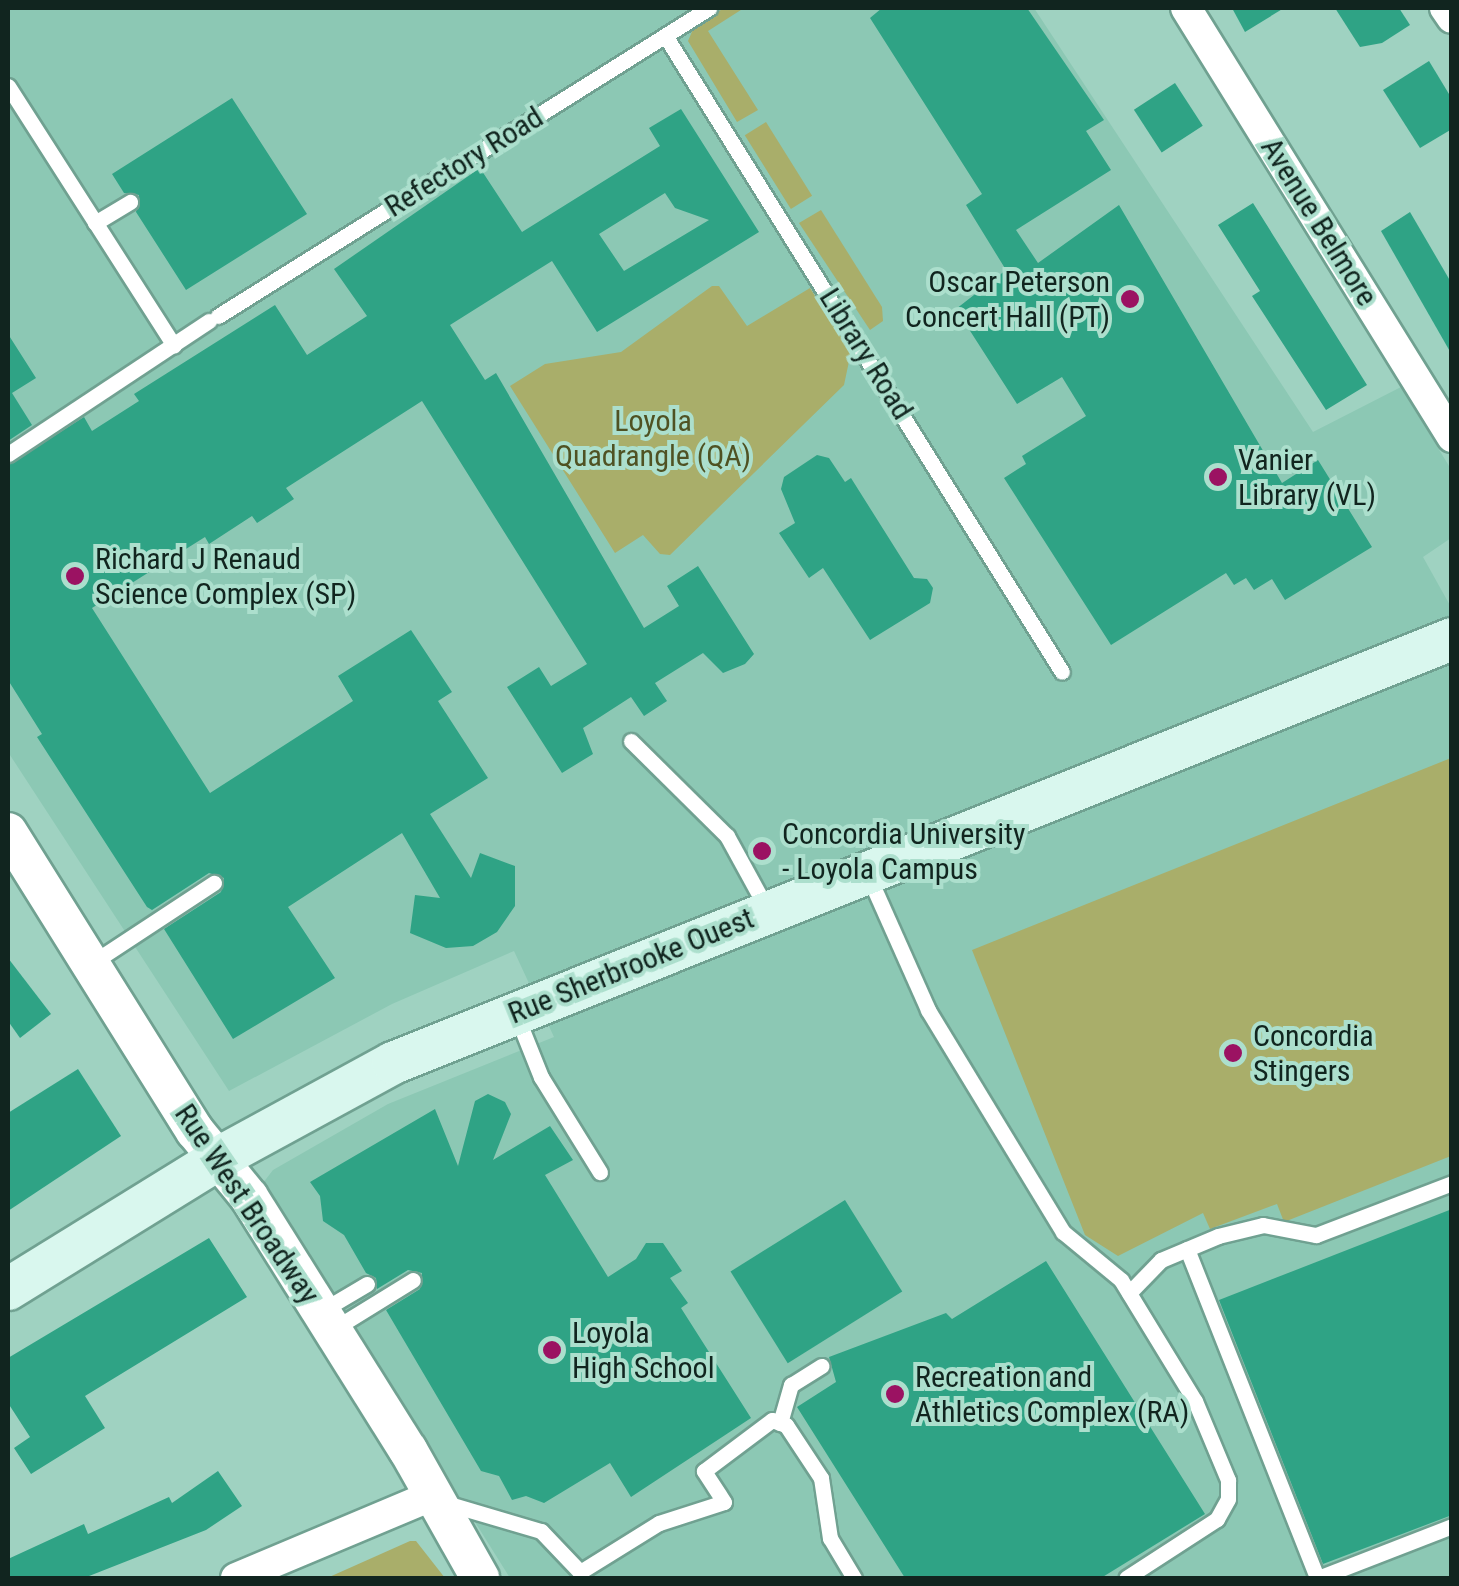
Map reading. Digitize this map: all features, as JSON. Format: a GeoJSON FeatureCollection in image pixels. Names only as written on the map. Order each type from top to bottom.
{"type":"FeatureCollection","features":[{"type":"Feature","properties":{"kind":"main road","name":"Rue Sherbrooke Ouest"},"geometry":{"type":"LineString","coordinates":[[8,1289],[356,1080],[515,1012],[1452,639]]}},
{"type":"Feature","properties":{"kind":"street","name":"Avenue Belmore"},"geometry":{"type":"LineString","coordinates":[[1186,8],[1452,437]]}},
{"type":"Feature","properties":{"kind":"street"},"geometry":{"type":"LineString","coordinates":[[1445,8],[1452,18]]}},
{"type":"Feature","properties":{"kind":"street","name":"Rue West Broadway"},"geometry":{"type":"LineString","coordinates":[[8,832],[218,1160],[327,1321],[480,1578]]}},
{"type":"Feature","properties":{"kind":"street"},"geometry":{"type":"LineString","coordinates":[[236,1578],[433,1495]]}},
{"type":"Feature","properties":{"kind":"lane","name":"Refectory Road"},"geometry":{"type":"LineString","coordinates":[[8,454],[214,319],[710,8]]}},
{"type":"Feature","properties":{"kind":"lane","name":"Library Road"},"geometry":{"type":"LineString","coordinates":[[666,37],[1062,672]]}},
{"type":"Feature","properties":{"kind":"lane"},"geometry":{"type":"LineString","coordinates":[[8,86],[174,346]]}},
{"type":"Feature","properties":{"kind":"lane"},"geometry":{"type":"LineString","coordinates":[[95,224],[130,202]]}},
{"type":"Feature","properties":{"kind":"lane"},"geometry":{"type":"LineString","coordinates":[[630,740],[727,836],[768,911]]}},
{"type":"Feature","properties":{"kind":"lane"},"geometry":{"type":"LineString","coordinates":[[866,871],[920,997],[1069,1240],[1129,1293],[1195,1401],[1230,1490],[1217,1519],[1126,1578]]}},
{"type":"Feature","properties":{"kind":"lane"},"geometry":{"type":"LineString","coordinates":[[91,964],[214,883]]}},
{"type":"Feature","properties":{"kind":"lane"},"geometry":{"type":"LineString","coordinates":[[515,1012],[540,1077],[600,1172]]}},
{"type":"Feature","properties":{"kind":"lane"},"geometry":{"type":"LineString","coordinates":[[1129,1293],[1160,1260],[1187,1249],[1263,1225],[1316,1235],[1452,1183]]}},
{"type":"Feature","properties":{"kind":"lane"},"geometry":{"type":"LineString","coordinates":[[1187,1249],[1318,1578],[1452,1526]]}},
{"type":"Feature","properties":{"kind":"lane"},"geometry":{"type":"LineString","coordinates":[[327,1321],[413,1280]]}},
{"type":"Feature","properties":{"kind":"lane"},"geometry":{"type":"LineString","coordinates":[[327,1321],[367,1284]]}},
{"type":"Feature","properties":{"kind":"lane"},"geometry":{"type":"LineString","coordinates":[[780,1423],[791,1385],[822,1366]]}},
{"type":"Feature","properties":{"kind":"lane"},"geometry":{"type":"LineString","coordinates":[[433,1495],[465,1512],[542,1530],[585,1575],[659,1523],[724,1502],[704,1471],[772,1420],[780,1423],[821,1478],[830,1538],[854,1578]]}},
{"type":"Feature","properties":{"kind":"shaded area","name":"Concordia University - Loyola Campus"},"geometry":{"type":"Polygon","coordinates":[[[8,8],[1034,8],[1313,432],[1401,387],[1452,471],[1451,538],[1423,557],[1452,609],[1451,1578],[510,1578],[263,1183],[273,1170],[388,1104],[554,1037],[514,951],[392,1004],[229,1091],[8,752],[8,8]]]}},
{"type":"Feature","properties":{"kind":"green space"},"geometry":{"type":"Polygon","coordinates":[[[724,8],[744,8],[708,31],[758,110],[737,122],[688,41],[694,27],[724,8]]]}},
{"type":"Feature","properties":{"kind":"green space"},"geometry":{"type":"Polygon","coordinates":[[[766,122],[812,196],[791,209],[745,135],[766,122]]]}},
{"type":"Feature","properties":{"kind":"green space"},"geometry":{"type":"Polygon","coordinates":[[[821,210],[882,307],[883,321],[870,330],[799,223],[821,210]]]}},
{"type":"Feature","properties":{"kind":"green space","name":"Loyola Quadrangle (QA)"},"geometry":{"type":"Polygon","coordinates":[[[712,286],[719,286],[747,326],[810,288],[851,352],[844,385],[670,555],[660,554],[643,535],[615,553],[510,386],[545,364],[621,352],[712,286]]]}},
{"type":"Feature","properties":{"kind":"green space","name":"Concordia Stingers"},"geometry":{"type":"Polygon","coordinates":[[[1451,758],[1451,1156],[1284,1222],[1277,1204],[1210,1229],[1203,1213],[1118,1256],[1085,1235],[972,950],[1451,758]]]}},
{"type":"Feature","properties":{"kind":"green space"},"geometry":{"type":"Polygon","coordinates":[[[410,1541],[416,1541],[445,1578],[327,1578],[410,1541]]]}},
{"type":"Feature","properties":{"kind":"building"},"geometry":{"type":"Polygon","coordinates":[[[882,8],[1027,8],[1104,120],[1086,131],[1111,170],[1016,230],[1038,263],[1119,205],[1282,483],[1318,460],[1372,547],[1285,600],[1272,579],[1254,590],[1246,578],[1234,585],[1226,573],[1111,645],[1004,478],[1026,464],[1022,456],[1086,416],[1062,377],[1017,404],[956,309],[1006,270],[966,205],[982,194],[870,18],[882,8]]]}},
{"type":"Feature","properties":{"kind":"building"},"geometry":{"type":"Polygon","coordinates":[[[1232,8],[1284,8],[1245,32],[1232,8]]]}},
{"type":"Feature","properties":{"kind":"building"},"geometry":{"type":"Polygon","coordinates":[[[1335,8],[1399,8],[1410,25],[1382,43],[1360,47],[1335,8]]]}},
{"type":"Feature","properties":{"kind":"building"},"geometry":{"type":"Polygon","coordinates":[[[1429,61],[1452,99],[1452,129],[1420,148],[1383,90],[1429,61]]]}},
{"type":"Feature","properties":{"kind":"building"},"geometry":{"type":"Polygon","coordinates":[[[1175,83],[1203,126],[1162,152],[1134,110],[1175,83]]]}},
{"type":"Feature","properties":{"kind":"building"},"geometry":{"type":"Polygon","coordinates":[[[232,98],[307,214],[186,290],[136,212],[139,195],[124,193],[112,174],[232,98]]]}},
{"type":"Feature","properties":{"kind":"building"},"geometry":{"type":"Polygon","coordinates":[[[681,109],[759,232],[597,332],[552,261],[450,325],[485,380],[496,373],[644,628],[679,606],[667,586],[698,566],[754,654],[745,664],[723,673],[703,653],[655,683],[667,701],[644,716],[631,697],[583,728],[593,754],[562,773],[507,687],[539,667],[551,686],[587,664],[422,401],[286,488],[294,499],[257,523],[252,516],[209,544],[205,537],[92,608],[210,793],[353,701],[338,676],[411,630],[452,692],[438,701],[488,778],[430,814],[471,878],[480,853],[515,866],[515,906],[497,932],[473,946],[446,948],[410,933],[415,895],[440,898],[402,833],[288,907],[335,978],[233,1039],[164,929],[221,892],[224,878],[209,873],[152,910],[147,907],[37,737],[42,734],[8,680],[8,465],[84,417],[92,431],[139,401],[134,394],[275,305],[307,355],[367,316],[334,269],[480,168],[522,232],[660,146],[649,128],[681,109]],[[665,193],[599,234],[624,271],[709,220],[675,208],[665,193]]]}},
{"type":"Feature","properties":{"kind":"building"},"geometry":{"type":"Polygon","coordinates":[[[1253,203],[1367,385],[1326,410],[1252,296],[1260,291],[1218,225],[1253,203]]]}},
{"type":"Feature","properties":{"kind":"building"},"geometry":{"type":"Polygon","coordinates":[[[1410,212],[1452,284],[1452,355],[1381,231],[1410,212]]]}},
{"type":"Feature","properties":{"kind":"building"},"geometry":{"type":"Polygon","coordinates":[[[8,334],[36,378],[12,393],[32,425],[8,441],[8,334]]]}},
{"type":"Feature","properties":{"kind":"building"},"geometry":{"type":"Polygon","coordinates":[[[817,455],[829,458],[845,482],[851,478],[914,578],[927,579],[933,588],[930,603],[870,640],[823,568],[809,578],[779,533],[795,523],[781,489],[784,477],[817,455]]]}},
{"type":"Feature","properties":{"kind":"building"},"geometry":{"type":"Polygon","coordinates":[[[8,958],[51,1014],[20,1038],[8,1021],[8,958]]]}},
{"type":"Feature","properties":{"kind":"building"},"geometry":{"type":"Polygon","coordinates":[[[78,1069],[121,1136],[8,1211],[8,1113],[78,1069]]]}},
{"type":"Feature","properties":{"kind":"building"},"geometry":{"type":"Polygon","coordinates":[[[488,1094],[505,1102],[511,1114],[493,1160],[550,1126],[573,1160],[545,1175],[608,1277],[636,1259],[646,1243],[663,1243],[682,1271],[670,1278],[688,1303],[681,1308],[751,1418],[631,1497],[610,1463],[544,1503],[526,1496],[512,1500],[499,1476],[481,1471],[386,1310],[420,1289],[422,1273],[408,1270],[377,1289],[376,1278],[366,1273],[344,1235],[323,1221],[320,1196],[310,1182],[435,1109],[458,1166],[475,1101],[488,1094]]]}},
{"type":"Feature","properties":{"kind":"building"},"geometry":{"type":"Polygon","coordinates":[[[845,1200],[902,1292],[788,1363],[731,1272],[845,1200]]]}},
{"type":"Feature","properties":{"kind":"building"},"geometry":{"type":"Polygon","coordinates":[[[1452,1209],[1452,1515],[1323,1564],[1219,1300],[1452,1209]]]}},
{"type":"Feature","properties":{"kind":"building"},"geometry":{"type":"Polygon","coordinates":[[[209,1238],[247,1297],[85,1396],[105,1428],[31,1474],[14,1448],[30,1437],[8,1403],[8,1358],[209,1238]]]}},
{"type":"Feature","properties":{"kind":"building"},"geometry":{"type":"Polygon","coordinates":[[[1046,1261],[1205,1514],[1101,1578],[905,1578],[797,1407],[836,1382],[829,1357],[946,1313],[952,1319],[1046,1261]]]}},
{"type":"Feature","properties":{"kind":"building"},"geometry":{"type":"Polygon","coordinates":[[[218,1471],[242,1506],[206,1530],[84,1578],[8,1578],[8,1559],[84,1524],[88,1534],[169,1497],[172,1503],[218,1471]]]}},
{"type":"Feature","properties":{"kind":"place","name":"Oscar Peterson Concert Hall (PT)"},"geometry":{"type":"Point","coordinates":[1130,299]}},
{"type":"Feature","properties":{"kind":"place","name":"Vanier Library (VL)"},"geometry":{"type":"Point","coordinates":[1218,477]}},
{"type":"Feature","properties":{"kind":"place","name":"Richard J Renaud Science Complex (SP)"},"geometry":{"type":"Point","coordinates":[75,576]}},
{"type":"Feature","properties":{"kind":"place","name":"Concordia University - Loyola Campus"},"geometry":{"type":"Point","coordinates":[762,851]}},
{"type":"Feature","properties":{"kind":"place","name":"Concordia Stingers"},"geometry":{"type":"Point","coordinates":[1233,1053]}},
{"type":"Feature","properties":{"kind":"place","name":"Loyola High School"},"geometry":{"type":"Point","coordinates":[552,1350]}},
{"type":"Feature","properties":{"kind":"place","name":"Recreation and Athletics Complex (RA)"},"geometry":{"type":"Point","coordinates":[895,1394]}}]}
